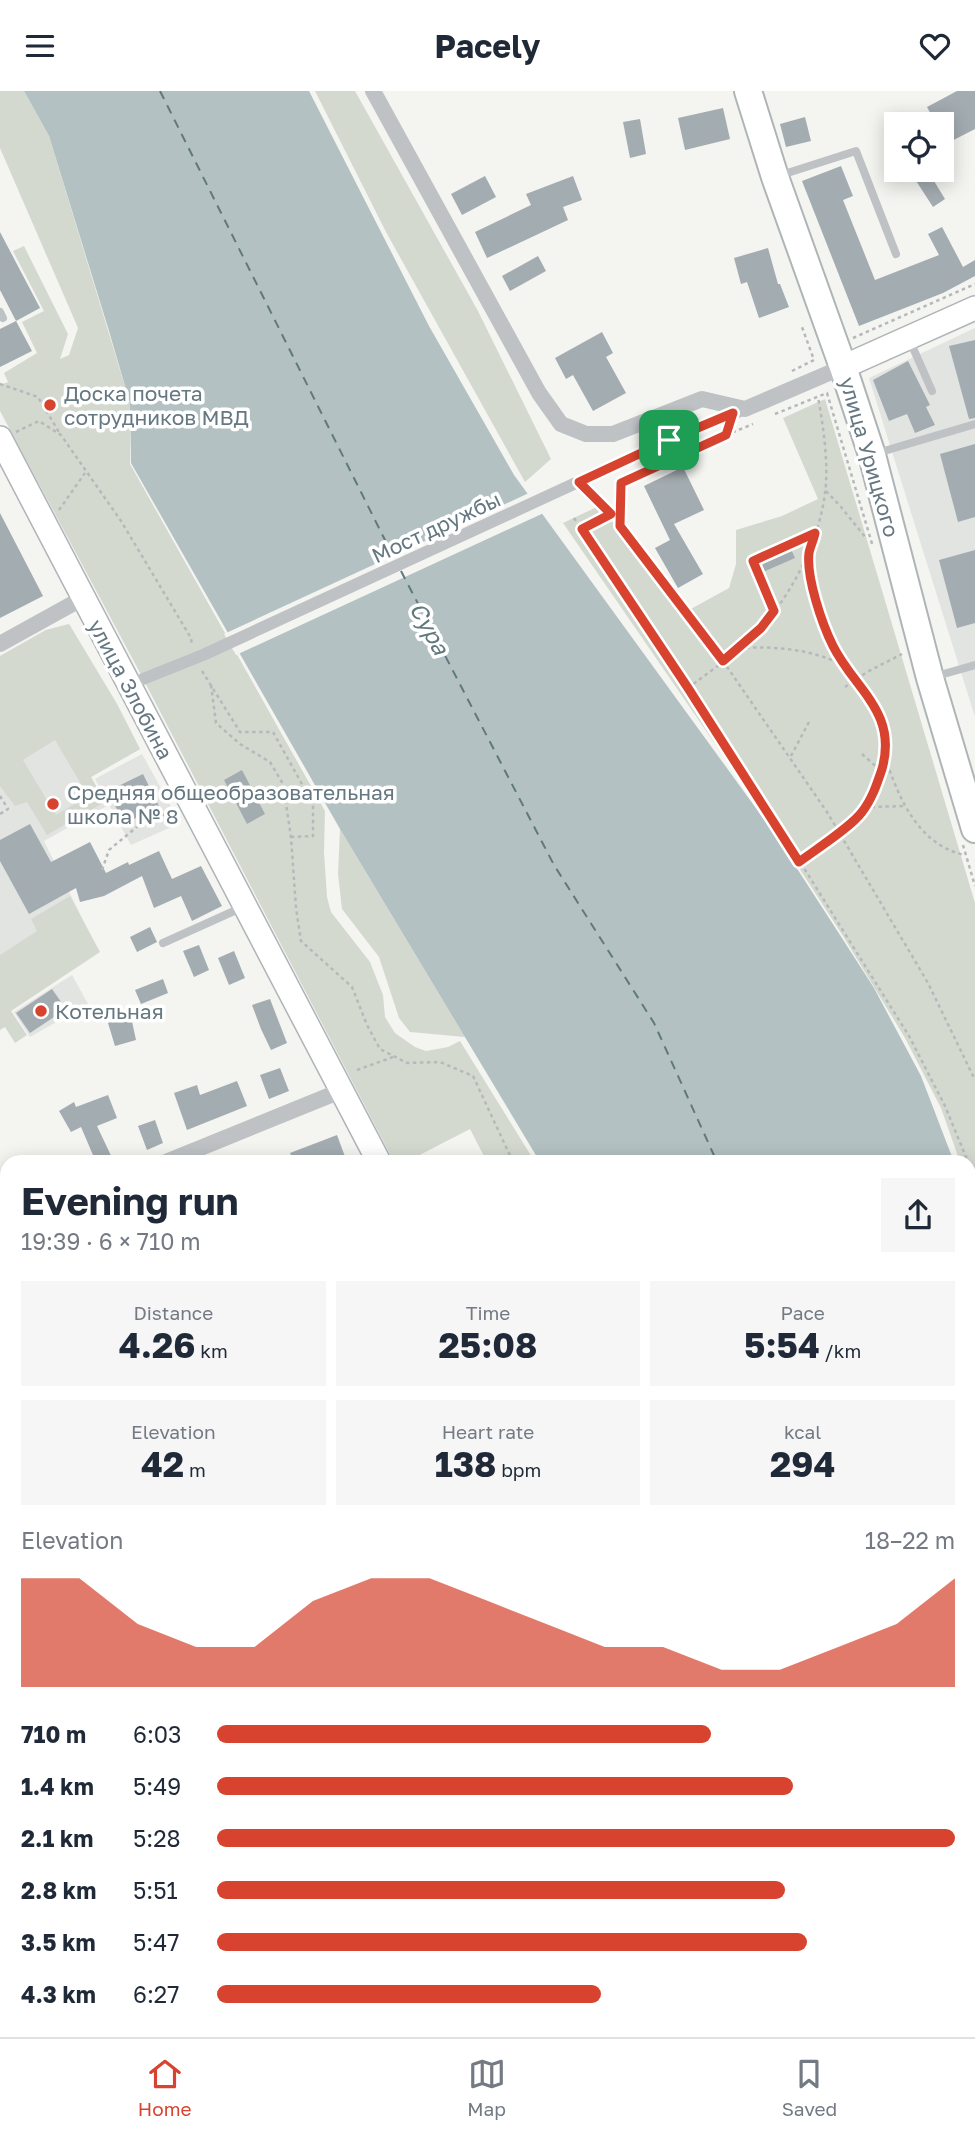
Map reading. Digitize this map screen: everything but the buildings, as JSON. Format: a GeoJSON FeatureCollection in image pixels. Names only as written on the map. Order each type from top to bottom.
{"type":"FeatureCollection","features":[{"type":"Feature","properties":{"kind":"main road","name":"улица Урицкого"},"geometry":{"type":"LineString","coordinates":[[748,91],[775,177],[844,367],[872,455],[930,678],[973,817]]}},
{"type":"Feature","properties":{"kind":"main road"},"geometry":{"type":"LineString","coordinates":[[844,367],[975,308]]}},
{"type":"Feature","properties":{"kind":"main road","name":"улица Злобина"},"geometry":{"type":"LineString","coordinates":[[5,437],[83,598],[375,1155]]}},
{"type":"Feature","properties":{"kind":"street"},"geometry":{"type":"LineString","coordinates":[[373,91],[539,393],[561,424],[586,434],[614,434],[702,399],[739,411],[844,367]]}},
{"type":"Feature","properties":{"kind":"street","name":"Мост дружбы"},"geometry":{"type":"LineString","coordinates":[[142,679],[198,657],[669,440],[739,411]]}},
{"type":"Feature","properties":{"kind":"street"},"geometry":{"type":"LineString","coordinates":[[0,644],[83,598]]}},
{"type":"Feature","properties":{"kind":"street"},"geometry":{"type":"LineString","coordinates":[[183,1155],[342,1090]]}},
{"type":"Feature","properties":{"kind":"lane"},"geometry":{"type":"LineString","coordinates":[[775,177],[856,151],[896,254]]}},
{"type":"Feature","properties":{"kind":"lane"},"geometry":{"type":"LineString","coordinates":[[908,338],[932,391]]}},
{"type":"Feature","properties":{"kind":"lane"},"geometry":{"type":"LineString","coordinates":[[872,455],[975,423]]}},
{"type":"Feature","properties":{"kind":"lane"},"geometry":{"type":"LineString","coordinates":[[930,678],[975,665]]}},
{"type":"Feature","properties":{"kind":"lane"},"geometry":{"type":"LineString","coordinates":[[163,943],[244,906]]}},
{"type":"Feature","properties":{"kind":"path"},"geometry":{"type":"LineString","coordinates":[[853,338],[975,284]]}},
{"type":"Feature","properties":{"kind":"path"},"geometry":{"type":"LineString","coordinates":[[783,375],[814,360],[802,327]]}},
{"type":"Feature","properties":{"kind":"path"},"geometry":{"type":"LineString","coordinates":[[0,384],[38,397],[121,521],[191,638]]}},
{"type":"Feature","properties":{"kind":"path"},"geometry":{"type":"LineString","coordinates":[[688,688],[761,628],[809,552],[826,491],[824,433],[818,397]]}},
{"type":"Feature","properties":{"kind":"path"},"geometry":{"type":"LineString","coordinates":[[620,526],[621,483],[726,435],[739,411]]}},
{"type":"Feature","properties":{"kind":"path"},"geometry":{"type":"LineString","coordinates":[[5,437],[39,421],[61,435]]}},
{"type":"Feature","properties":{"kind":"path"},"geometry":{"type":"LineString","coordinates":[[53,519],[86,471]]}},
{"type":"Feature","properties":{"kind":"path"},"geometry":{"type":"LineString","coordinates":[[574,484],[611,514],[723,661],[790,757],[839,831],[928,983],[975,1080]]}},
{"type":"Feature","properties":{"kind":"path"},"geometry":{"type":"LineString","coordinates":[[826,491],[866,538]]}},
{"type":"Feature","properties":{"kind":"path"},"geometry":{"type":"LineString","coordinates":[[582,529],[611,514]]}},
{"type":"Feature","properties":{"kind":"path"},"geometry":{"type":"LineString","coordinates":[[574,518],[688,688],[909,1036],[945,1106],[966,1155]]}},
{"type":"Feature","properties":{"kind":"path"},"geometry":{"type":"LineString","coordinates":[[774,611],[753,561],[815,533]]}},
{"type":"Feature","properties":{"kind":"path"},"geometry":{"type":"LineString","coordinates":[[809,552],[811,580],[817,606],[832,645],[876,709],[886,731],[885,757],[876,789],[862,812]]}},
{"type":"Feature","properties":{"kind":"path"},"geometry":{"type":"LineString","coordinates":[[739,648],[795,650],[817,655],[847,668]]}},
{"type":"Feature","properties":{"kind":"path"},"geometry":{"type":"LineString","coordinates":[[845,687],[905,653]]}},
{"type":"Feature","properties":{"kind":"path"},"geometry":{"type":"LineString","coordinates":[[198,657],[211,685],[240,732],[273,731],[313,804],[313,836],[291,837]]}},
{"type":"Feature","properties":{"kind":"path"},"geometry":{"type":"LineString","coordinates":[[211,685],[216,723],[240,744],[270,762],[282,785],[291,837],[301,941],[352,987],[380,1049],[407,1063],[440,1062],[473,1076],[510,1155]]}},
{"type":"Feature","properties":{"kind":"path"},"geometry":{"type":"LineString","coordinates":[[790,757],[809,722]]}},
{"type":"Feature","properties":{"kind":"path"},"geometry":{"type":"LineString","coordinates":[[862,754],[881,771]]}},
{"type":"Feature","properties":{"kind":"path"},"geometry":{"type":"LineString","coordinates":[[885,757],[906,806],[922,832],[939,847],[966,856]]}},
{"type":"Feature","properties":{"kind":"path"},"geometry":{"type":"LineString","coordinates":[[0,796],[8,809],[0,814]]}},
{"type":"Feature","properties":{"kind":"path"},"geometry":{"type":"LineString","coordinates":[[799,862],[862,812],[873,807],[906,806]]}},
{"type":"Feature","properties":{"kind":"path"},"geometry":{"type":"LineString","coordinates":[[102,870],[109,850],[139,825],[176,808]]}},
{"type":"Feature","properties":{"kind":"path"},"geometry":{"type":"LineString","coordinates":[[357,1070],[394,1057]]}},
{"type":"Feature","properties":{"kind":"shaded area"},"geometry":{"type":"Polygon","coordinates":[[[0,91],[24,91],[49,136],[130,403],[130,464],[325,811],[324,852],[327,897],[331,912],[370,962],[383,995],[385,1017],[395,1033],[426,1051],[448,1047],[460,1041],[531,1155],[483,1155],[470,1129],[420,1155],[390,1155],[138,669],[0,411],[0,385],[8,382],[4,373],[37,353],[22,322],[44,311],[13,251],[24,246],[68,334],[60,359],[69,355],[78,328],[0,148],[0,91]]]}},
{"type":"Feature","properties":{"kind":"shaded area"},"geometry":{"type":"Polygon","coordinates":[[[315,91],[355,91],[478,311],[551,459],[525,482],[386,232],[315,91]]]}},
{"type":"Feature","properties":{"kind":"shaded area"},"geometry":{"type":"Polygon","coordinates":[[[975,328],[975,717],[869,378],[975,328]]]}},
{"type":"Feature","properties":{"kind":"shaded area"},"geometry":{"type":"Polygon","coordinates":[[[825,399],[975,903],[975,1155],[958,1155],[941,1108],[905,1038],[843,936],[775,831],[563,523],[599,506],[689,610],[729,588],[736,564],[736,530],[782,516],[818,499],[783,418],[825,399]]]}},
{"type":"Feature","properties":{"kind":"shaded area","name":"Средняя общеобразовательная школа № 8"},"geometry":{"type":"Polygon","coordinates":[[[69,624],[117,704],[140,749],[91,777],[107,806],[44,841],[86,926],[0,981],[0,656],[46,630],[69,624]]]}},
{"type":"Feature","properties":{"kind":"shaded area"},"geometry":{"type":"Polygon","coordinates":[[[69,624],[117,704],[140,749],[91,777],[105,802],[47,835],[27,802],[15,806],[0,786],[0,656],[46,630],[69,624]],[[55,740],[23,760],[56,815],[88,796],[55,740]]]}},
{"type":"Feature","properties":{"kind":"shaded area"},"geometry":{"type":"Polygon","coordinates":[[[142,754],[180,823],[131,845],[95,779],[142,754]]]}},
{"type":"Feature","properties":{"kind":"shaded area"},"geometry":{"type":"Polygon","coordinates":[[[340,829],[465,1037],[410,1032],[399,1018],[379,957],[342,909],[338,874],[340,829]]]}},
{"type":"Feature","properties":{"kind":"shaded area"},"geometry":{"type":"Polygon","coordinates":[[[70,896],[100,952],[11,1011],[27,1035],[15,1043],[5,1027],[0,1030],[0,955],[37,931],[31,919],[70,896]]]}},
{"type":"Feature","properties":{"kind":"shaded area"},"geometry":{"type":"Polygon","coordinates":[[[72,975],[88,1004],[30,1037],[14,1012],[72,975]]]}},
{"type":"Feature","properties":{"kind":"water","name":"Сура"},"geometry":{"type":"Polygon","coordinates":[[[24,91],[309,91],[429,326],[514,475],[774,833],[874,988],[921,1076],[951,1155],[536,1155],[340,829],[131,463],[130,403],[49,136],[24,91]]]}},
{"type":"Feature","properties":{"kind":"pier"},"geometry":{"type":"Polygon","coordinates":[[[531,492],[546,512],[236,655],[224,634],[531,492]]]}},
{"type":"Feature","properties":{"kind":"ferry route"},"geometry":{"type":"LineString","coordinates":[[160,91],[395,560]]}},
{"type":"Feature","properties":{"kind":"ferry route"},"geometry":{"type":"LineString","coordinates":[[401,571],[554,865],[654,1023],[714,1155]]}},
{"type":"Feature","properties":{"kind":"place","name":"Доска почета сотрудников МВД"},"geometry":{"type":"Point","coordinates":[50,405]}},
{"type":"Feature","properties":{"kind":"place","name":"Средняя общеобразовательная школа № 8"},"geometry":{"type":"Point","coordinates":[53,804]}},
{"type":"Feature","properties":{"kind":"place","name":"Котельная"},"geometry":{"type":"Point","coordinates":[41,1011]}},
{"type":"Feature","properties":{"kind":"route"},"geometry":{"type":"LineString","coordinates":[[733,413],[726,435],[621,483],[620,526],[648,564],[723,661],[761,628],[774,611],[753,561],[815,533],[809,552],[811,580],[817,606],[832,645],[872,702],[886,731],[885,757],[876,789],[861,814],[799,862],[582,529],[611,514],[579,482],[669,440],[733,413]]}}]}
